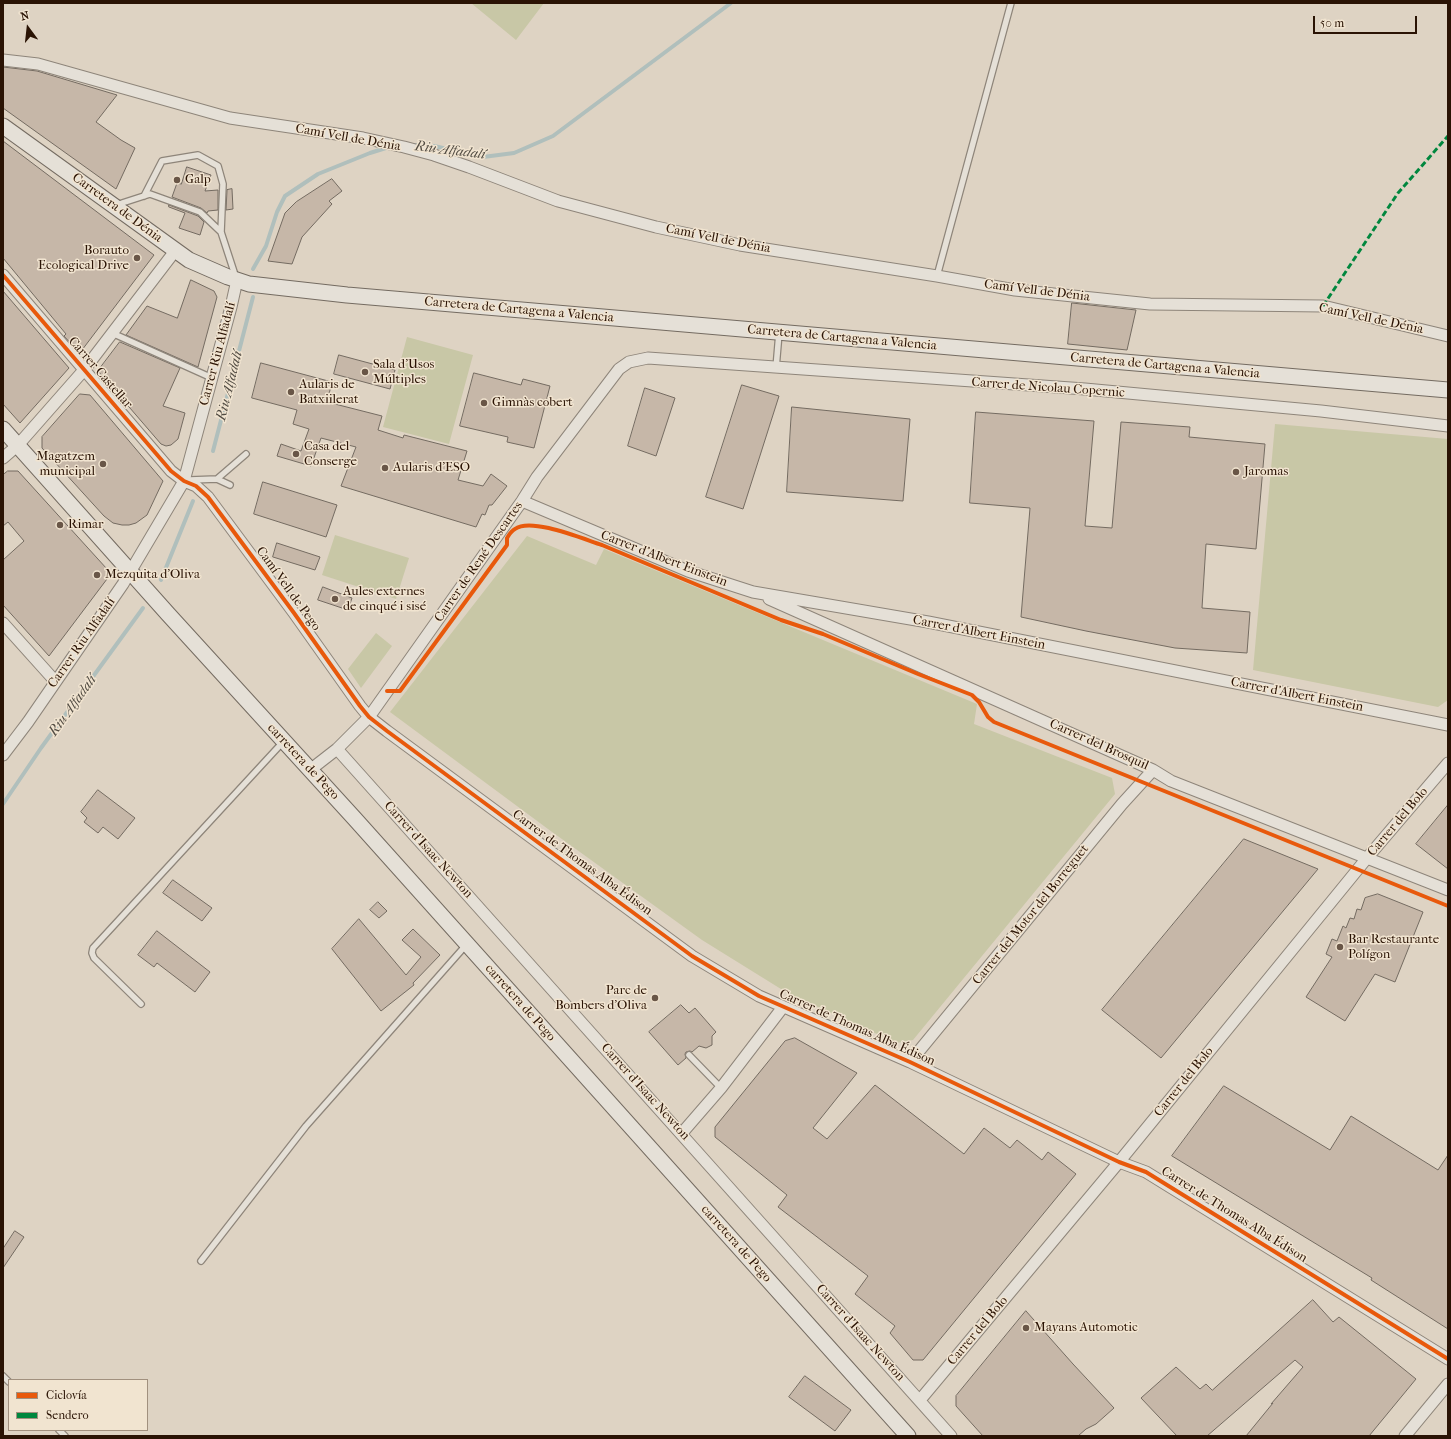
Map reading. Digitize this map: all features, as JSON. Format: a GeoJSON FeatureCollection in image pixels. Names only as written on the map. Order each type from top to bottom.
{"type":"FeatureCollection","features":[{"type":"Feature","properties":{"kind":"main road","name":"Carretera de Dénia"},"geometry":{"type":"LineString","coordinates":[[3,126],[175,251],[189,260],[237,280]]}},
{"type":"Feature","properties":{"kind":"main road","name":"Carretera de Cartagena a Valencia"},"geometry":{"type":"LineString","coordinates":[[237,280],[263,286],[347,295],[1448,390]]}},
{"type":"Feature","properties":{"kind":"main road"},"geometry":{"type":"LineString","coordinates":[[3,429],[130,571]]}},
{"type":"Feature","properties":{"kind":"main road","name":"carretera de Pego"},"geometry":{"type":"LineString","coordinates":[[130,571],[908,1436]]}},
{"type":"Feature","properties":{"kind":"street","name":"Camí Vell de Dénia"},"geometry":{"type":"LineString","coordinates":[[3,60],[38,64],[230,118],[363,138],[434,155],[558,201],[656,227],[740,245],[937,276],[1015,290],[1150,304],[1323,306],[1448,336]]}},
{"type":"Feature","properties":{"kind":"street"},"geometry":{"type":"LineString","coordinates":[[3,458],[18,445],[84,370],[175,251]]}},
{"type":"Feature","properties":{"kind":"street","name":"Carrer Castellar"},"geometry":{"type":"LineString","coordinates":[[3,275],[171,472],[184,481]]}},
{"type":"Feature","properties":{"kind":"street","name":"Carrer Riu Alfadalí"},"geometry":{"type":"LineString","coordinates":[[3,755],[28,722],[123,584],[184,481],[237,280]]}},
{"type":"Feature","properties":{"kind":"street","name":"Carrer de Nicolau Copernic"},"geometry":{"type":"LineString","coordinates":[[648,358],[1085,390],[1321,411],[1448,426]]}},
{"type":"Feature","properties":{"kind":"street","name":"Carrer de René Descartes"},"geometry":{"type":"LineString","coordinates":[[310,770],[337,749],[369,717],[522,501],[537,477],[619,369],[629,362],[648,358]]}},
{"type":"Feature","properties":{"kind":"street","name":"Camí Vell de Pego"},"geometry":{"type":"LineString","coordinates":[[184,481],[196,486],[208,497],[369,717]]}},
{"type":"Feature","properties":{"kind":"street","name":"Carrer d'Albert Einstein"},"geometry":{"type":"LineString","coordinates":[[522,501],[688,571],[753,592],[928,622],[1448,725]]}},
{"type":"Feature","properties":{"kind":"street","name":"Carrer del Brosquil"},"geometry":{"type":"LineString","coordinates":[[753,592],[1153,770],[1171,781],[1448,890]]}},
{"type":"Feature","properties":{"kind":"street"},"geometry":{"type":"LineString","coordinates":[[3,623],[55,681]]}},
{"type":"Feature","properties":{"kind":"street","name":"Carrer de Thomas Alba Édison"},"geometry":{"type":"LineString","coordinates":[[369,717],[692,956],[759,996],[910,1062],[1119,1162],[1146,1172],[1448,1359]]}},
{"type":"Feature","properties":{"kind":"street","name":"Carrer d'Isaac Newton"},"geometry":{"type":"LineString","coordinates":[[337,749],[682,1133],[951,1436]]}},
{"type":"Feature","properties":{"kind":"street","name":"Carrer del Bolo"},"geometry":{"type":"LineString","coordinates":[[920,1400],[1119,1162],[1367,858],[1448,763]]}},
{"type":"Feature","properties":{"kind":"street","name":"Carrer del Motor del Borreguet"},"geometry":{"type":"LineString","coordinates":[[910,1062],[1122,804],[1153,770]]}},
{"type":"Feature","properties":{"kind":"street"},"geometry":{"type":"LineString","coordinates":[[682,1133],[721,1088],[783,1007]]}},
{"type":"Feature","properties":{"kind":"street"},"geometry":{"type":"LineString","coordinates":[[1405,1436],[1448,1384]]}},
{"type":"Feature","properties":{"kind":"lane"},"geometry":{"type":"LineString","coordinates":[[937,276],[1011,3]]}},
{"type":"Feature","properties":{"kind":"lane"},"geometry":{"type":"LineString","coordinates":[[144,196],[162,161],[198,155],[218,166],[223,184],[221,232],[237,280]]}},
{"type":"Feature","properties":{"kind":"lane"},"geometry":{"type":"LineString","coordinates":[[113,206],[150,194],[200,212],[221,232]]}},
{"type":"Feature","properties":{"kind":"lane"},"geometry":{"type":"LineString","coordinates":[[111,333],[212,378]]}},
{"type":"Feature","properties":{"kind":"lane"},"geometry":{"type":"LineString","coordinates":[[776,368],[779,333]]}},
{"type":"Feature","properties":{"kind":"lane"},"geometry":{"type":"LineString","coordinates":[[217,479],[246,454]]}},
{"type":"Feature","properties":{"kind":"lane"},"geometry":{"type":"LineString","coordinates":[[184,481],[217,479],[230,485]]}},
{"type":"Feature","properties":{"kind":"lane"},"geometry":{"type":"LineString","coordinates":[[141,1004],[94,958],[92,953],[93,948],[283,742]]}},
{"type":"Feature","properties":{"kind":"lane"},"geometry":{"type":"LineString","coordinates":[[201,1261],[306,1126],[467,944]]}},
{"type":"Feature","properties":{"kind":"lane"},"geometry":{"type":"LineString","coordinates":[[689,1055],[721,1088]]}},
{"type":"Feature","properties":{"kind":"green space"},"geometry":{"type":"Polygon","coordinates":[[[471,3],[544,3],[516,40],[471,3]]]}},
{"type":"Feature","properties":{"kind":"green space"},"geometry":{"type":"Polygon","coordinates":[[[407,337],[473,355],[449,444],[383,427],[407,337]]]}},
{"type":"Feature","properties":{"kind":"green space"},"geometry":{"type":"Polygon","coordinates":[[[1275,424],[1448,439],[1448,700],[1438,707],[1253,670],[1275,424]]]}},
{"type":"Feature","properties":{"kind":"green space"},"geometry":{"type":"Polygon","coordinates":[[[335,535],[409,558],[396,599],[322,575],[335,535]]]}},
{"type":"Feature","properties":{"kind":"green space"},"geometry":{"type":"Polygon","coordinates":[[[527,536],[596,565],[604,549],[977,704],[974,724],[1112,778],[1115,794],[913,1040],[897,1043],[789,994],[702,940],[548,829],[390,712],[527,536]]]}},
{"type":"Feature","properties":{"kind":"green space"},"geometry":{"type":"Polygon","coordinates":[[[376,633],[392,646],[361,688],[348,669],[376,633]]]}},
{"type":"Feature","properties":{"kind":"building"},"geometry":{"type":"Polygon","coordinates":[[[3,67],[37,71],[117,95],[96,122],[135,148],[116,189],[3,108],[3,67]]]}},
{"type":"Feature","properties":{"kind":"building"},"geometry":{"type":"Polygon","coordinates":[[[3,141],[154,255],[82,350],[74,347],[64,336],[66,334],[3,258],[3,141]]]}},
{"type":"Feature","properties":{"kind":"building"},"geometry":{"type":"Polygon","coordinates":[[[187,167],[211,175],[205,191],[218,190],[218,210],[208,211],[207,213],[201,208],[172,197],[177,183],[181,184],[187,167]]]}},
{"type":"Feature","properties":{"kind":"building"},"geometry":{"type":"Polygon","coordinates":[[[332,179],[342,191],[329,201],[332,204],[302,237],[292,264],[268,261],[285,213],[296,202],[332,179]]]}},
{"type":"Feature","properties":{"kind":"building"},"geometry":{"type":"Polygon","coordinates":[[[232,189],[233,209],[226,210],[227,190],[232,189]]]}},
{"type":"Feature","properties":{"kind":"building"},"geometry":{"type":"Polygon","coordinates":[[[169,205],[198,216],[204,222],[200,235],[179,228],[185,213],[169,207],[169,205]]]}},
{"type":"Feature","properties":{"kind":"building"},"geometry":{"type":"Polygon","coordinates":[[[191,280],[214,291],[217,297],[198,367],[126,335],[147,306],[177,318],[191,280]]]}},
{"type":"Feature","properties":{"kind":"building"},"geometry":{"type":"Polygon","coordinates":[[[3,291],[69,368],[20,423],[3,404],[3,291]]]}},
{"type":"Feature","properties":{"kind":"building"},"geometry":{"type":"Polygon","coordinates":[[[1072,303],[1136,310],[1127,350],[1068,344],[1072,303]]]}},
{"type":"Feature","properties":{"kind":"building"},"geometry":{"type":"Polygon","coordinates":[[[120,342],[180,368],[163,406],[185,413],[178,439],[171,445],[166,446],[161,444],[98,371],[120,342]]]}},
{"type":"Feature","properties":{"kind":"building","name":"Sala d'Usos Múltiples"},"geometry":{"type":"Polygon","coordinates":[[[339,355],[395,370],[390,389],[334,374],[339,355]]]}},
{"type":"Feature","properties":{"kind":"building"},"geometry":{"type":"Polygon","coordinates":[[[261,363],[332,382],[327,402],[382,416],[378,430],[403,438],[404,435],[467,451],[458,480],[483,486],[491,474],[507,486],[492,505],[489,505],[485,515],[482,514],[476,527],[341,486],[356,447],[321,438],[311,466],[277,456],[281,444],[301,451],[309,429],[293,424],[297,410],[252,398],[261,363]]]}},
{"type":"Feature","properties":{"kind":"building"},"geometry":{"type":"Polygon","coordinates":[[[474,373],[521,385],[523,379],[550,386],[534,448],[507,442],[508,437],[460,426],[474,373]]]}},
{"type":"Feature","properties":{"kind":"building"},"geometry":{"type":"Polygon","coordinates":[[[742,385],[779,396],[743,509],[706,497],[742,385]]]}},
{"type":"Feature","properties":{"kind":"building"},"geometry":{"type":"Polygon","coordinates":[[[645,388],[675,398],[656,456],[628,446],[645,388]]]}},
{"type":"Feature","properties":{"kind":"building","name":"Magatzem municipal"},"geometry":{"type":"Polygon","coordinates":[[[80,394],[90,395],[163,481],[147,515],[136,523],[122,525],[113,523],[104,516],[42,448],[42,437],[80,394]]]}},
{"type":"Feature","properties":{"kind":"building"},"geometry":{"type":"Polygon","coordinates":[[[792,407],[910,419],[903,501],[787,492],[792,407]]]}},
{"type":"Feature","properties":{"kind":"building"},"geometry":{"type":"Polygon","coordinates":[[[976,412],[1094,421],[1085,526],[1112,528],[1121,422],[1190,427],[1189,437],[1265,444],[1256,549],[1206,544],[1202,608],[1250,612],[1247,653],[1175,648],[1021,617],[1030,508],[970,503],[976,412]]]}},
{"type":"Feature","properties":{"kind":"building"},"geometry":{"type":"Polygon","coordinates":[[[8,471],[18,471],[107,569],[107,579],[49,656],[3,605],[3,560],[24,541],[8,522],[3,526],[3,475],[8,471]]]}},
{"type":"Feature","properties":{"kind":"building"},"geometry":{"type":"Polygon","coordinates":[[[263,482],[337,505],[326,537],[254,514],[263,482]]]}},
{"type":"Feature","properties":{"kind":"building"},"geometry":{"type":"Polygon","coordinates":[[[277,543],[320,557],[315,570],[273,557],[277,543]]]}},
{"type":"Feature","properties":{"kind":"building","name":"Aules externes de cinqué i sisé"},"geometry":{"type":"Polygon","coordinates":[[[323,587],[352,598],[348,610],[318,600],[323,587]]]}},
{"type":"Feature","properties":{"kind":"building"},"geometry":{"type":"Polygon","coordinates":[[[98,790],[135,818],[118,839],[103,827],[98,833],[84,822],[87,818],[81,812],[98,790]]]}},
{"type":"Feature","properties":{"kind":"building"},"geometry":{"type":"Polygon","coordinates":[[[1448,805],[1448,869],[1416,844],[1448,805]]]}},
{"type":"Feature","properties":{"kind":"building"},"geometry":{"type":"Polygon","coordinates":[[[1244,839],[1318,869],[1161,1058],[1102,1010],[1244,839]]]}},
{"type":"Feature","properties":{"kind":"building"},"geometry":{"type":"Polygon","coordinates":[[[173,880],[212,908],[202,921],[163,893],[173,880]]]}},
{"type":"Feature","properties":{"kind":"building"},"geometry":{"type":"Polygon","coordinates":[[[1378,894],[1423,912],[1395,982],[1375,974],[1345,1021],[1306,997],[1332,957],[1326,954],[1332,939],[1337,941],[1343,926],[1346,928],[1350,918],[1354,919],[1357,909],[1361,910],[1365,898],[1378,894]]]}},
{"type":"Feature","properties":{"kind":"building"},"geometry":{"type":"Polygon","coordinates":[[[378,902],[387,911],[379,918],[370,910],[378,902]]]}},
{"type":"Feature","properties":{"kind":"building"},"geometry":{"type":"Polygon","coordinates":[[[359,919],[406,975],[421,957],[402,940],[413,929],[440,955],[413,983],[414,985],[381,1011],[332,949],[359,919]]]}},
{"type":"Feature","properties":{"kind":"building"},"geometry":{"type":"Polygon","coordinates":[[[157,931],[210,972],[195,992],[157,963],[154,967],[138,955],[157,931]]]}},
{"type":"Feature","properties":{"kind":"building"},"geometry":{"type":"Polygon","coordinates":[[[681,1005],[689,1013],[695,1008],[716,1032],[712,1036],[712,1045],[706,1048],[699,1046],[692,1052],[686,1052],[686,1058],[678,1065],[649,1032],[681,1005]]]}},
{"type":"Feature","properties":{"kind":"building"},"geometry":{"type":"Polygon","coordinates":[[[795,1038],[857,1073],[813,1128],[827,1139],[875,1085],[964,1154],[984,1128],[1010,1148],[1017,1140],[1042,1160],[1048,1152],[1076,1174],[923,1360],[913,1360],[890,1333],[895,1326],[855,1294],[868,1276],[778,1207],[787,1195],[715,1137],[715,1127],[785,1041],[795,1038]]]}},
{"type":"Feature","properties":{"kind":"building"},"geometry":{"type":"Polygon","coordinates":[[[1224,1086],[1330,1150],[1351,1116],[1438,1170],[1448,1155],[1448,1329],[1371,1280],[1372,1278],[1172,1156],[1224,1086]]]}},
{"type":"Feature","properties":{"kind":"building"},"geometry":{"type":"Polygon","coordinates":[[[15,1231],[24,1237],[3,1268],[3,1249],[15,1231]]]}},
{"type":"Feature","properties":{"kind":"building"},"geometry":{"type":"Polygon","coordinates":[[[1313,1300],[1333,1322],[1339,1317],[1416,1379],[1369,1436],[1246,1436],[1303,1367],[1295,1360],[1207,1436],[1177,1436],[1141,1398],[1176,1367],[1200,1389],[1206,1384],[1212,1390],[1313,1300]]]}},
{"type":"Feature","properties":{"kind":"building"},"geometry":{"type":"Polygon","coordinates":[[[1026,1311],[1114,1408],[1096,1424],[1086,1429],[1078,1436],[983,1436],[956,1406],[956,1396],[1026,1311]]]}},
{"type":"Feature","properties":{"kind":"building"},"geometry":{"type":"Polygon","coordinates":[[[805,1376],[851,1410],[835,1431],[789,1397],[805,1376]]]}},
{"type":"Feature","properties":{"kind":"waterway","name":"Riu Alfadalí"},"geometry":{"type":"LineString","coordinates":[[414,145],[434,146],[483,157],[514,153],[553,136],[731,3]]}},
{"type":"Feature","properties":{"kind":"waterway","name":"Riu Alfadalí"},"geometry":{"type":"LineString","coordinates":[[253,269],[266,246],[277,212],[285,196],[318,174],[389,147]]}},
{"type":"Feature","properties":{"kind":"waterway","name":"Riu Alfadalí"},"geometry":{"type":"LineString","coordinates":[[213,451],[253,297]]}},
{"type":"Feature","properties":{"kind":"waterway","name":"Riu Alfadalí"},"geometry":{"type":"LineString","coordinates":[[161,580],[193,501]]}},
{"type":"Feature","properties":{"kind":"waterway","name":"Riu Alfadalí"},"geometry":{"type":"LineString","coordinates":[[3,804],[41,748],[143,608]]}},
{"type":"Feature","properties":{"kind":"marked path"},"geometry":{"type":"LineString","coordinates":[[1323,306],[1398,193],[1448,136]]}},
{"type":"Feature","properties":{"kind":"cycle path"},"geometry":{"type":"LineString","coordinates":[[3,275],[171,471],[184,481],[196,486],[208,497],[294,613],[360,706],[369,717],[387,731],[692,956],[759,996],[910,1062],[1119,1162],[1146,1172],[1448,1359]]}},
{"type":"Feature","properties":{"kind":"cycle path"},"geometry":{"type":"LineString","coordinates":[[387,691],[400,691],[507,545],[507,538],[511,532],[523,526],[545,527],[602,545],[781,620],[823,634],[972,695],[979,702],[988,717],[994,722],[1448,906]]}},
{"type":"Feature","properties":{"kind":"place","name":"Galp"},"geometry":{"type":"Point","coordinates":[177,180]}},
{"type":"Feature","properties":{"kind":"place","name":"Borauto Ecological Drive"},"geometry":{"type":"Point","coordinates":[137,258]}},
{"type":"Feature","properties":{"kind":"place","name":"Sala d'Usos Múltiples"},"geometry":{"type":"Point","coordinates":[365,372]}},
{"type":"Feature","properties":{"kind":"place","name":"Aularis de Batxiilerat"},"geometry":{"type":"Point","coordinates":[291,392]}},
{"type":"Feature","properties":{"kind":"place","name":"Gimnàs cobert"},"geometry":{"type":"Point","coordinates":[484,403]}},
{"type":"Feature","properties":{"kind":"place","name":"Casa del Conserge"},"geometry":{"type":"Point","coordinates":[296,454]}},
{"type":"Feature","properties":{"kind":"place","name":"Magatzem municipal"},"geometry":{"type":"Point","coordinates":[103,464]}},
{"type":"Feature","properties":{"kind":"place","name":"Aularis d'ESO"},"geometry":{"type":"Point","coordinates":[385,468]}},
{"type":"Feature","properties":{"kind":"place","name":"Jaromas"},"geometry":{"type":"Point","coordinates":[1236,472]}},
{"type":"Feature","properties":{"kind":"place","name":"Rimar"},"geometry":{"type":"Point","coordinates":[60,525]}},
{"type":"Feature","properties":{"kind":"place","name":"Mezquita d'Oliva"},"geometry":{"type":"Point","coordinates":[97,575]}},
{"type":"Feature","properties":{"kind":"place","name":"Aules externes de cinqué i sisé"},"geometry":{"type":"Point","coordinates":[335,599]}},
{"type":"Feature","properties":{"kind":"place","name":"Bar Restaurante Polígon"},"geometry":{"type":"Point","coordinates":[1340,947]}},
{"type":"Feature","properties":{"kind":"place","name":"Parc de Bombers d'Oliva"},"geometry":{"type":"Point","coordinates":[655,998]}},
{"type":"Feature","properties":{"kind":"place","name":"Mayans Automotic"},"geometry":{"type":"Point","coordinates":[1026,1328]}}]}
